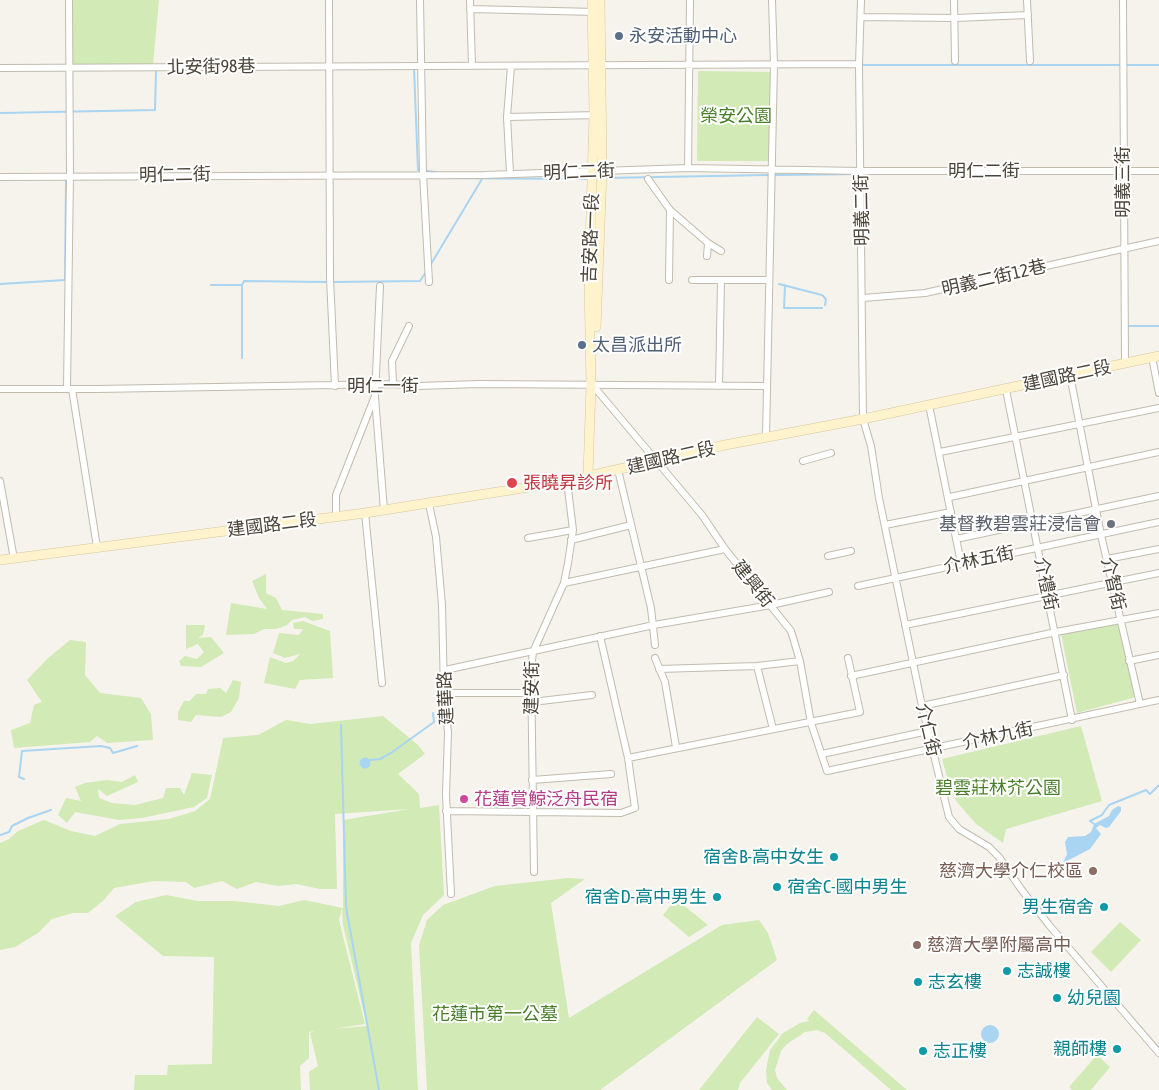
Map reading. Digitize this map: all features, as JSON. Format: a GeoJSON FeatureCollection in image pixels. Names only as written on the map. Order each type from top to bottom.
{"type":"FeatureCollection","features":[{"type":"Feature","properties":{"kind":"street"},"geometry":{"type":"LineString","coordinates":[[69,0],[70,389],[97,547]]}},
{"type":"Feature","properties":{"kind":"street"},"geometry":{"type":"LineString","coordinates":[[329,0],[330,278],[335,386]]}},
{"type":"Feature","properties":{"kind":"street"},"geometry":{"type":"LineString","coordinates":[[420,0],[423,174],[429,282]]}},
{"type":"Feature","properties":{"kind":"street"},"geometry":{"type":"LineString","coordinates":[[470,0],[472,66]]}},
{"type":"Feature","properties":{"kind":"street","name":"吉安路一段"},"geometry":{"type":"LineString","coordinates":[[591,475],[598,115],[596,11],[592,0]]}},
{"type":"Feature","properties":{"kind":"street","name":"吉安路一段"},"geometry":{"type":"LineString","coordinates":[[596,11],[600,0]]}},
{"type":"Feature","properties":{"kind":"street"},"geometry":{"type":"LineString","coordinates":[[688,168],[690,0]]}},
{"type":"Feature","properties":{"kind":"street"},"geometry":{"type":"LineString","coordinates":[[766,436],[774,64],[772,0]]}},
{"type":"Feature","properties":{"kind":"street","name":"明義二街"},"geometry":{"type":"LineString","coordinates":[[861,0],[862,17],[859,64],[863,419]]}},
{"type":"Feature","properties":{"kind":"street"},"geometry":{"type":"LineString","coordinates":[[954,0],[955,61]]}},
{"type":"Feature","properties":{"kind":"street"},"geometry":{"type":"LineString","coordinates":[[1028,0],[1030,61]]}},
{"type":"Feature","properties":{"kind":"street","name":"明義三街"},"geometry":{"type":"LineString","coordinates":[[1123,0],[1125,364]]}},
{"type":"Feature","properties":{"kind":"street"},"geometry":{"type":"LineString","coordinates":[[470,9],[596,11]]}},
{"type":"Feature","properties":{"kind":"street"},"geometry":{"type":"LineString","coordinates":[[862,17],[955,18],[1028,15]]}},
{"type":"Feature","properties":{"kind":"street","name":"北安街98巷"},"geometry":{"type":"LineString","coordinates":[[0,68],[859,64]]}},
{"type":"Feature","properties":{"kind":"street"},"geometry":{"type":"LineString","coordinates":[[510,66],[508,117],[510,173]]}},
{"type":"Feature","properties":{"kind":"street"},"geometry":{"type":"LineString","coordinates":[[508,117],[598,115]]}},
{"type":"Feature","properties":{"kind":"street","name":"明仁二街"},"geometry":{"type":"LineString","coordinates":[[0,177],[597,172],[688,168],[861,171],[1159,171]]}},
{"type":"Feature","properties":{"kind":"street"},"geometry":{"type":"LineString","coordinates":[[648,179],[670,210],[708,243],[721,251]]}},
{"type":"Feature","properties":{"kind":"street"},"geometry":{"type":"LineString","coordinates":[[669,280],[670,210]]}},
{"type":"Feature","properties":{"kind":"street","name":"明義二街12巷"},"geometry":{"type":"LineString","coordinates":[[863,298],[925,293],[1159,241]]}},
{"type":"Feature","properties":{"kind":"street"},"geometry":{"type":"LineString","coordinates":[[707,256],[708,243]]}},
{"type":"Feature","properties":{"kind":"street"},"geometry":{"type":"LineString","coordinates":[[692,280],[769,280]]}},
{"type":"Feature","properties":{"kind":"street"},"geometry":{"type":"LineString","coordinates":[[719,386],[721,280]]}},
{"type":"Feature","properties":{"kind":"street"},"geometry":{"type":"LineString","coordinates":[[380,286],[375,396],[384,510]]}},
{"type":"Feature","properties":{"kind":"street"},"geometry":{"type":"LineString","coordinates":[[393,384],[392,361],[409,326]]}},
{"type":"Feature","properties":{"kind":"street"},"geometry":{"type":"LineString","coordinates":[[1155,356],[1159,393]]}},
{"type":"Feature","properties":{"kind":"street","name":"建國路二段"},"geometry":{"type":"LineString","coordinates":[[0,560],[364,514],[567,481],[658,462],[766,436],[863,419],[1006,390],[1155,356]]}},
{"type":"Feature","properties":{"kind":"street","name":"介智街"},"geometry":{"type":"LineString","coordinates":[[1070,376],[1101,536],[1108,559],[1140,704]]}},
{"type":"Feature","properties":{"kind":"street","name":"明仁一街"},"geometry":{"type":"LineString","coordinates":[[0,389],[393,384],[418,386],[470,384],[766,386]]}},
{"type":"Feature","properties":{"kind":"street","name":"建興街"},"geometry":{"type":"LineString","coordinates":[[594,386],[702,515],[725,549],[791,632],[800,661],[811,723]]}},
{"type":"Feature","properties":{"kind":"street","name":"介禮街"},"geometry":{"type":"LineString","coordinates":[[1006,390],[1056,632],[1072,720]]}},
{"type":"Feature","properties":{"kind":"street"},"geometry":{"type":"LineString","coordinates":[[336,517],[336,495],[375,396]]}},
{"type":"Feature","properties":{"kind":"street"},"geometry":{"type":"LineString","coordinates":[[930,405],[950,497],[961,564]]}},
{"type":"Feature","properties":{"kind":"street"},"geometry":{"type":"LineString","coordinates":[[940,452],[1159,408]]}},
{"type":"Feature","properties":{"kind":"street","name":"介仁街"},"geometry":{"type":"LineString","coordinates":[[863,419],[871,446],[922,706],[949,816],[959,829],[989,848],[999,857],[1049,925],[1159,1053]]}},
{"type":"Feature","properties":{"kind":"street"},"geometry":{"type":"LineString","coordinates":[[950,497],[1159,452]]}},
{"type":"Feature","properties":{"kind":"street"},"geometry":{"type":"LineString","coordinates":[[803,461],[831,453]]}},
{"type":"Feature","properties":{"kind":"street"},"geometry":{"type":"LineString","coordinates":[[618,470],[650,608],[655,644]]}},
{"type":"Feature","properties":{"kind":"street"},"geometry":{"type":"LineString","coordinates":[[0,481],[14,558]]}},
{"type":"Feature","properties":{"kind":"street","name":"建安街"},"geometry":{"type":"LineString","coordinates":[[534,872],[532,780],[533,652],[564,583],[573,530],[567,481]]}},
{"type":"Feature","properties":{"kind":"street"},"geometry":{"type":"LineString","coordinates":[[956,539],[1159,496]]}},
{"type":"Feature","properties":{"kind":"street","name":"建華路"},"geometry":{"type":"LineString","coordinates":[[429,504],[436,537],[445,670],[444,693],[448,732],[446,811],[450,894]]}},
{"type":"Feature","properties":{"kind":"street"},"geometry":{"type":"LineString","coordinates":[[885,525],[951,512]]}},
{"type":"Feature","properties":{"kind":"street"},"geometry":{"type":"LineString","coordinates":[[364,514],[382,683]]}},
{"type":"Feature","properties":{"kind":"street","name":"介林五街"},"geometry":{"type":"LineString","coordinates":[[858,586],[1101,536],[1159,522]]}},
{"type":"Feature","properties":{"kind":"street"},"geometry":{"type":"LineString","coordinates":[[572,540],[631,525]]}},
{"type":"Feature","properties":{"kind":"street"},"geometry":{"type":"LineString","coordinates":[[528,538],[573,530]]}},
{"type":"Feature","properties":{"kind":"street"},"geometry":{"type":"LineString","coordinates":[[564,583],[725,549]]}},
{"type":"Feature","properties":{"kind":"street"},"geometry":{"type":"LineString","coordinates":[[1108,559],[1159,549]]}},
{"type":"Feature","properties":{"kind":"street"},"geometry":{"type":"LineString","coordinates":[[828,556],[851,551]]}},
{"type":"Feature","properties":{"kind":"street"},"geometry":{"type":"LineString","coordinates":[[905,625],[1159,573]]}},
{"type":"Feature","properties":{"kind":"street"},"geometry":{"type":"LineString","coordinates":[[445,670],[600,636],[771,605],[829,592]]}},
{"type":"Feature","properties":{"kind":"street"},"geometry":{"type":"LineString","coordinates":[[851,676],[984,649],[1056,632],[1159,613]]}},
{"type":"Feature","properties":{"kind":"street"},"geometry":{"type":"LineString","coordinates":[[446,811],[621,812],[635,808],[628,758],[600,636]]}},
{"type":"Feature","properties":{"kind":"street"},"geometry":{"type":"LineString","coordinates":[[1129,661],[1159,655]]}},
{"type":"Feature","properties":{"kind":"street"},"geometry":{"type":"LineString","coordinates":[[655,658],[665,682],[676,747]]}},
{"type":"Feature","properties":{"kind":"street"},"geometry":{"type":"LineString","coordinates":[[628,758],[860,712],[848,658]]}},
{"type":"Feature","properties":{"kind":"street"},"geometry":{"type":"LineString","coordinates":[[659,669],[757,666],[800,661]]}},
{"type":"Feature","properties":{"kind":"street"},"geometry":{"type":"LineString","coordinates":[[757,666],[773,729]]}},
{"type":"Feature","properties":{"kind":"street"},"geometry":{"type":"LineString","coordinates":[[922,706],[1064,675]]}},
{"type":"Feature","properties":{"kind":"street"},"geometry":{"type":"LineString","coordinates":[[444,693],[532,693]]}},
{"type":"Feature","properties":{"kind":"street"},"geometry":{"type":"LineString","coordinates":[[532,702],[592,695]]}},
{"type":"Feature","properties":{"kind":"street","name":"介林九街"},"geometry":{"type":"LineString","coordinates":[[811,723],[827,771],[933,750],[1159,700]]}},
{"type":"Feature","properties":{"kind":"street"},"geometry":{"type":"LineString","coordinates":[[822,754],[928,731]]}},
{"type":"Feature","properties":{"kind":"street"},"geometry":{"type":"LineString","coordinates":[[532,780],[611,774]]}},
{"type":"Feature","properties":{"kind":"green space"},"geometry":{"type":"Polygon","coordinates":[[[69,0],[159,0],[153,65],[69,64],[69,0]]]}},
{"type":"Feature","properties":{"kind":"green space","name":"榮安公園"},"geometry":{"type":"Polygon","coordinates":[[[698,71],[775,72],[773,161],[697,161],[698,71]]]}},
{"type":"Feature","properties":{"kind":"green space"},"geometry":{"type":"Polygon","coordinates":[[[266,574],[266,593],[276,598],[282,610],[323,614],[323,619],[312,621],[305,617],[292,620],[287,625],[277,629],[264,629],[254,634],[226,635],[231,603],[267,609],[259,598],[252,581],[266,574]]]}},
{"type":"Feature","properties":{"kind":"green space"},"geometry":{"type":"Polygon","coordinates":[[[303,621],[330,631],[333,678],[300,680],[295,689],[264,683],[270,657],[286,663],[293,661],[300,654],[285,658],[273,653],[279,633],[299,635],[303,629],[294,629],[293,623],[303,621]]]}},
{"type":"Feature","properties":{"kind":"green space"},"geometry":{"type":"Polygon","coordinates":[[[1119,623],[1136,697],[1077,713],[1061,634],[1119,623]]]}},
{"type":"Feature","properties":{"kind":"green space"},"geometry":{"type":"Polygon","coordinates":[[[186,625],[205,625],[203,635],[198,638],[211,637],[224,653],[201,667],[181,666],[179,661],[185,656],[197,659],[204,652],[198,644],[186,649],[186,625]]]}},
{"type":"Feature","properties":{"kind":"green space"},"geometry":{"type":"Polygon","coordinates":[[[70,640],[86,642],[85,675],[100,693],[141,698],[151,714],[153,740],[107,743],[97,736],[90,742],[14,748],[11,730],[30,723],[34,705],[42,702],[27,680],[47,659],[70,640]]]}},
{"type":"Feature","properties":{"kind":"green space"},"geometry":{"type":"Polygon","coordinates":[[[233,680],[241,682],[239,698],[231,712],[221,717],[196,715],[191,722],[178,720],[178,712],[184,701],[190,701],[196,694],[206,694],[208,689],[220,688],[226,693],[233,680]]]}},
{"type":"Feature","properties":{"kind":"green space"},"geometry":{"type":"Polygon","coordinates":[[[383,716],[418,745],[425,754],[398,774],[419,794],[420,808],[439,805],[444,895],[423,915],[411,943],[418,1090],[310,1090],[309,1072],[318,1066],[310,1033],[314,1031],[309,1032],[309,1058],[300,1066],[301,1090],[134,1090],[135,1075],[167,1075],[168,1065],[212,1064],[214,957],[163,956],[115,916],[136,902],[166,895],[198,901],[234,901],[279,906],[304,900],[343,908],[343,820],[410,809],[335,814],[337,889],[320,889],[296,884],[278,886],[256,882],[237,889],[222,881],[194,888],[186,882],[154,881],[114,888],[104,900],[88,913],[73,913],[52,919],[38,933],[15,947],[0,950],[0,843],[9,839],[18,831],[44,820],[71,831],[95,836],[120,824],[169,819],[195,811],[210,799],[223,738],[258,735],[286,720],[311,724],[383,716]],[[342,908],[339,920],[365,1024],[333,1029],[367,1026],[343,925],[342,908]]]}},
{"type":"Feature","properties":{"kind":"green space","name":"碧雲莊林芥公園"},"geometry":{"type":"Polygon","coordinates":[[[1081,726],[1102,801],[1006,829],[1003,843],[976,824],[957,802],[951,791],[942,759],[1081,726]]]}},
{"type":"Feature","properties":{"kind":"green space"},"geometry":{"type":"Polygon","coordinates":[[[192,773],[212,775],[207,798],[194,807],[142,818],[119,820],[75,812],[67,823],[58,815],[66,798],[81,801],[75,787],[85,783],[107,780],[122,782],[135,775],[138,782],[107,796],[98,789],[99,798],[112,803],[135,805],[163,798],[166,788],[180,788],[184,795],[192,773]]]}},
{"type":"Feature","properties":{"kind":"green space","name":"花蓮市第一公墓"},"geometry":{"type":"Polygon","coordinates":[[[568,878],[585,879],[551,903],[569,1018],[722,925],[759,920],[768,933],[777,960],[600,1090],[427,1090],[419,945],[427,920],[443,905],[495,886],[568,878]]]}},
{"type":"Feature","properties":{"kind":"green space"},"geometry":{"type":"Polygon","coordinates":[[[676,899],[708,925],[689,937],[663,915],[676,899]]]}},
{"type":"Feature","properties":{"kind":"green space"},"geometry":{"type":"Polygon","coordinates":[[[1120,922],[1141,940],[1111,972],[1091,952],[1120,922]]]}},
{"type":"Feature","properties":{"kind":"green space"},"geometry":{"type":"Polygon","coordinates":[[[814,1010],[907,1090],[891,1090],[825,1033],[817,1030],[805,1032],[787,1044],[781,1051],[775,1070],[777,1078],[787,1090],[772,1090],[767,1083],[766,1070],[770,1050],[783,1033],[800,1023],[809,1021],[807,1019],[814,1010]]]}},
{"type":"Feature","properties":{"kind":"green space"},"geometry":{"type":"Polygon","coordinates":[[[757,1017],[779,1034],[740,1083],[738,1090],[699,1090],[757,1017]]]}},
{"type":"Feature","properties":{"kind":"green space"},"geometry":{"type":"Polygon","coordinates":[[[1097,1055],[1110,1067],[1091,1090],[1072,1090],[1069,1087],[1097,1055]]]}},
{"type":"Feature","properties":{"kind":"water"},"geometry":{"type":"Polygon","coordinates":[[[363,758],[367,758],[370,763],[369,767],[363,768],[360,765],[360,761],[363,758]]]}},
{"type":"Feature","properties":{"kind":"water"},"geometry":{"type":"Polygon","coordinates":[[[1118,806],[1121,807],[1121,811],[1109,827],[1106,828],[1100,825],[1096,828],[1101,834],[1090,849],[1063,863],[1067,854],[1065,842],[1068,837],[1085,836],[1091,832],[1094,824],[1109,816],[1112,810],[1118,806]]]}},
{"type":"Feature","properties":{"kind":"water"},"geometry":{"type":"Polygon","coordinates":[[[986,1025],[994,1025],[999,1030],[997,1041],[986,1043],[981,1038],[981,1030],[986,1025]]]}},
{"type":"Feature","properties":{"kind":"waterway"},"geometry":{"type":"LineString","coordinates":[[861,65],[1159,65]]}},
{"type":"Feature","properties":{"kind":"waterway"},"geometry":{"type":"LineString","coordinates":[[414,68],[418,170],[421,170]]}},
{"type":"Feature","properties":{"kind":"waterway"},"geometry":{"type":"LineString","coordinates":[[0,113],[155,110],[156,70]]}},
{"type":"Feature","properties":{"kind":"waterway"},"geometry":{"type":"LineString","coordinates":[[426,171],[436,172]]}},
{"type":"Feature","properties":{"kind":"waterway"},"geometry":{"type":"LineString","coordinates":[[774,175],[867,174]]}},
{"type":"Feature","properties":{"kind":"waterway"},"geometry":{"type":"LineString","coordinates":[[604,178],[769,175]]}},
{"type":"Feature","properties":{"kind":"waterway"},"geometry":{"type":"LineString","coordinates":[[424,178],[589,179]]}},
{"type":"Feature","properties":{"kind":"waterway"},"geometry":{"type":"LineString","coordinates":[[431,264],[482,179]]}},
{"type":"Feature","properties":{"kind":"waterway"},"geometry":{"type":"LineString","coordinates":[[0,284],[65,280],[66,180]]}},
{"type":"Feature","properties":{"kind":"waterway"},"geometry":{"type":"LineString","coordinates":[[333,282],[420,281],[426,272]]}},
{"type":"Feature","properties":{"kind":"waterway"},"geometry":{"type":"LineString","coordinates":[[211,285],[242,285],[244,281],[328,282]]}},
{"type":"Feature","properties":{"kind":"waterway"},"geometry":{"type":"LineString","coordinates":[[779,284],[822,295],[826,299],[825,305]]}},
{"type":"Feature","properties":{"kind":"waterway"},"geometry":{"type":"LineString","coordinates":[[242,285],[242,358]]}},
{"type":"Feature","properties":{"kind":"waterway"},"geometry":{"type":"LineString","coordinates":[[785,285],[784,308],[822,308]]}},
{"type":"Feature","properties":{"kind":"waterway"},"geometry":{"type":"LineString","coordinates":[[1127,326],[1159,326]]}},
{"type":"Feature","properties":{"kind":"waterway"},"geometry":{"type":"LineString","coordinates":[[370,760],[380,759],[391,753],[434,722],[433,713]]}},
{"type":"Feature","properties":{"kind":"waterway"},"geometry":{"type":"LineString","coordinates":[[341,725],[346,907],[379,1090]]}},
{"type":"Feature","properties":{"kind":"waterway"},"geometry":{"type":"LineString","coordinates":[[24,779],[19,777],[22,751],[101,746],[110,748],[113,753],[137,746]]}},
{"type":"Feature","properties":{"kind":"waterway"},"geometry":{"type":"LineString","coordinates":[[1094,824],[1090,821],[1102,815],[1109,805],[1146,790],[1150,794],[1159,785]]}},
{"type":"Feature","properties":{"kind":"waterway"},"geometry":{"type":"LineString","coordinates":[[0,835],[9,832],[12,826],[28,818],[51,810]]}},
{"type":"Feature","properties":{"kind":"place","name":"永安活動中心"},"geometry":{"type":"Point","coordinates":[619,36]}},
{"type":"Feature","properties":{"kind":"place","name":"太昌派出所"},"geometry":{"type":"Point","coordinates":[582,345]}},
{"type":"Feature","properties":{"kind":"place","name":"張曉昇診所"},"geometry":{"type":"Point","coordinates":[512,483]}},
{"type":"Feature","properties":{"kind":"place","name":"基督教碧雲莊浸信會"},"geometry":{"type":"Point","coordinates":[1111,524]}},
{"type":"Feature","properties":{"kind":"place","name":"花蓮賞鯨泛舟民宿"},"geometry":{"type":"Point","coordinates":[464,799]}},
{"type":"Feature","properties":{"kind":"place","name":"宿舍B-高中女生"},"geometry":{"type":"Point","coordinates":[834,857]}},
{"type":"Feature","properties":{"kind":"place","name":"慈濟大學介仁校區"},"geometry":{"type":"Point","coordinates":[1093,871]}},
{"type":"Feature","properties":{"kind":"place","name":"宿舍C-國中男生"},"geometry":{"type":"Point","coordinates":[777,887]}},
{"type":"Feature","properties":{"kind":"place","name":"宿舍D-高中男生"},"geometry":{"type":"Point","coordinates":[717,897]}},
{"type":"Feature","properties":{"kind":"place","name":"男生宿舍"},"geometry":{"type":"Point","coordinates":[1104,907]}},
{"type":"Feature","properties":{"kind":"place","name":"慈濟大學附屬高中"},"geometry":{"type":"Point","coordinates":[917,945]}},
{"type":"Feature","properties":{"kind":"place","name":"志誠樓"},"geometry":{"type":"Point","coordinates":[1007,971]}},
{"type":"Feature","properties":{"kind":"place","name":"志玄樓"},"geometry":{"type":"Point","coordinates":[918,982]}},
{"type":"Feature","properties":{"kind":"place","name":"幼兒園"},"geometry":{"type":"Point","coordinates":[1057,998]}},
{"type":"Feature","properties":{"kind":"place","name":"親師樓"},"geometry":{"type":"Point","coordinates":[1117,1049]}},
{"type":"Feature","properties":{"kind":"place","name":"志正樓"},"geometry":{"type":"Point","coordinates":[923,1051]}}]}
